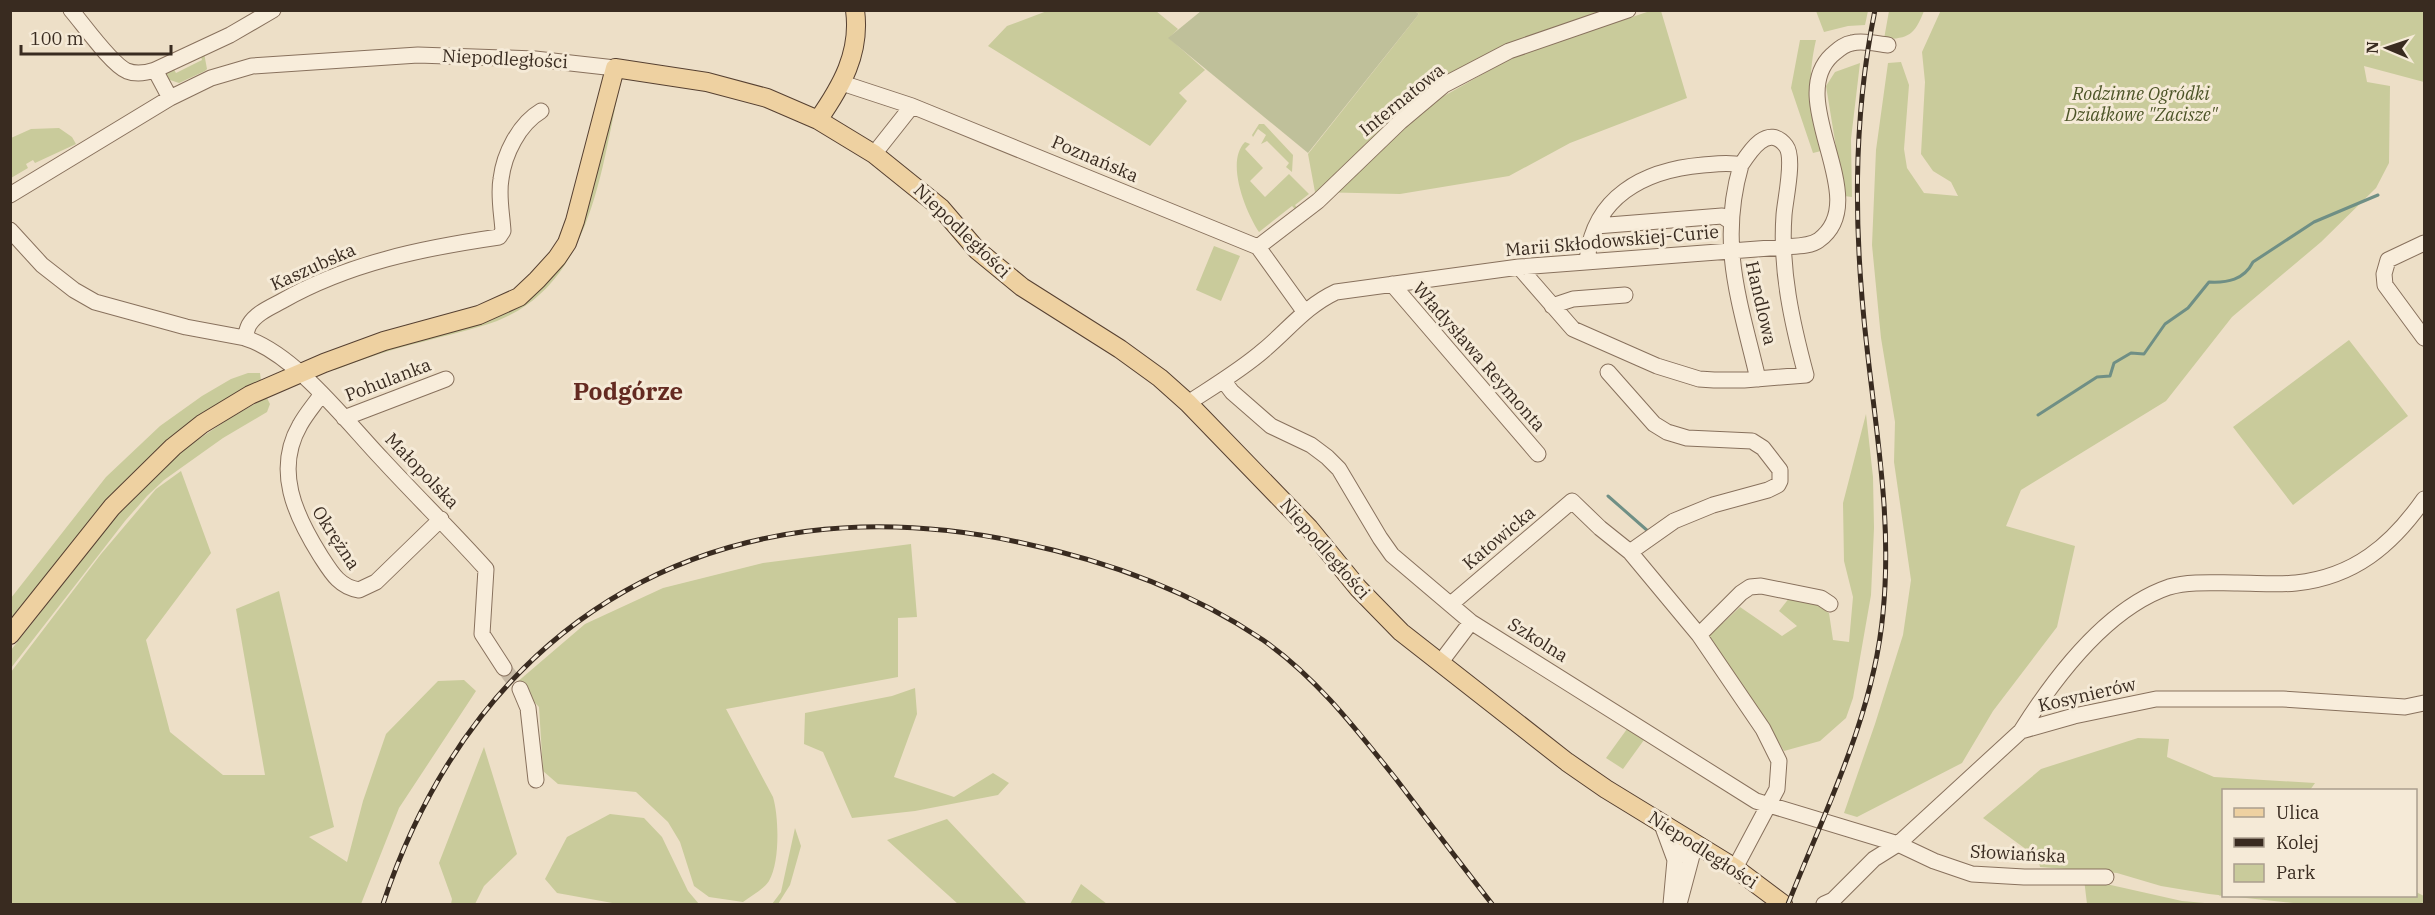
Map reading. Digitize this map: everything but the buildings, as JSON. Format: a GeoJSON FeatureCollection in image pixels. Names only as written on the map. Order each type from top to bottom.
{"type":"FeatureCollection","features":[{"type":"Feature","properties":{"kind":"main road"},"geometry":{"type":"LineString","coordinates":[[818,120],[842,83],[854,48],[855,10]]}},
{"type":"Feature","properties":{"kind":"main road"},"geometry":{"type":"LineString","coordinates":[[10,635],[112,507],[173,447],[202,424],[250,395],[300,374],[384,341],[480,315],[519,297],[557,258],[567,243],[575,222],[615,68]]}},
{"type":"Feature","properties":{"kind":"main road","name":"Niepodległości"},"geometry":{"type":"LineString","coordinates":[[615,68],[675,76],[767,98],[818,120],[874,154],[941,208],[977,250],[1022,287],[1120,349],[1160,378],[1188,403],[1309,528],[1383,615],[1440,663],[1567,762],[1727,863],[1783,904]]}},
{"type":"Feature","properties":{"kind":"street"},"geometry":{"type":"LineString","coordinates":[[71,10],[116,63],[126,70],[139,73],[155,70],[230,35],[273,10]]}},
{"type":"Feature","properties":{"kind":"street","name":"Internatowa"},"geometry":{"type":"LineString","coordinates":[[1258,247],[1318,201],[1400,122],[1444,85],[1509,51],[1628,10]]}},
{"type":"Feature","properties":{"kind":"street","name":"Marii Skłodowskiej-Curie"},"geometry":{"type":"LineString","coordinates":[[1188,403],[1264,350],[1304,311],[1336,292],[1519,267],[1783,247],[1817,242],[1826,234],[1838,200],[1830,151],[1817,101],[1816,90],[1821,67],[1837,50],[1846,45],[1858,42],[1888,45]]}},
{"type":"Feature","properties":{"kind":"street","name":"Niepodległości"},"geometry":{"type":"LineString","coordinates":[[10,195],[170,98],[224,73],[252,66],[418,55],[535,59],[615,68]]}},
{"type":"Feature","properties":{"kind":"street"},"geometry":{"type":"LineString","coordinates":[[155,70],[170,98]]}},
{"type":"Feature","properties":{"kind":"street","name":"Poznańska"},"geometry":{"type":"LineString","coordinates":[[842,83],[912,106],[1258,247]]}},
{"type":"Feature","properties":{"kind":"street"},"geometry":{"type":"LineString","coordinates":[[874,154],[912,106]]}},
{"type":"Feature","properties":{"kind":"street","name":"Kaszubska"},"geometry":{"type":"LineString","coordinates":[[244,338],[250,324],[260,313],[304,288],[348,270],[392,256],[443,245],[499,237],[503,231],[501,178],[507,156],[530,117],[541,111]]}},
{"type":"Feature","properties":{"kind":"street"},"geometry":{"type":"LineString","coordinates":[[1519,267],[1573,329],[1625,354],[1699,379],[1758,379],[1806,375],[1788,292],[1783,247],[1789,171],[1786,146],[1775,138],[1767,137],[1754,146],[1741,165],[1688,166],[1668,170],[1621,192],[1603,212],[1596,226],[1588,245],[1587,262]]}},
{"type":"Feature","properties":{"kind":"street","name":"Handlowa"},"geometry":{"type":"LineString","coordinates":[[1741,165],[1731,205],[1731,250],[1739,306],[1758,379]]}},
{"type":"Feature","properties":{"kind":"street"},"geometry":{"type":"LineString","coordinates":[[1596,226],[1722,216],[1731,222]]}},
{"type":"Feature","properties":{"kind":"street"},"geometry":{"type":"LineString","coordinates":[[10,230],[42,265],[74,290],[95,302],[175,324],[244,338]]}},
{"type":"Feature","properties":{"kind":"street"},"geometry":{"type":"LineString","coordinates":[[2424,243],[2388,260],[2384,274],[2385,285],[2424,338]]}},
{"type":"Feature","properties":{"kind":"street"},"geometry":{"type":"LineString","coordinates":[[1258,247],[1304,311]]}},
{"type":"Feature","properties":{"kind":"street","name":"Władysława Reymonta"},"geometry":{"type":"LineString","coordinates":[[1392,284],[1538,454]]}},
{"type":"Feature","properties":{"kind":"street"},"geometry":{"type":"LineString","coordinates":[[1552,306],[1573,299],[1625,295]]}},
{"type":"Feature","properties":{"kind":"street","name":"Małopolska"},"geometry":{"type":"LineString","coordinates":[[244,338],[263,346],[300,374],[441,519],[486,569],[482,634],[504,668]]}},
{"type":"Feature","properties":{"kind":"street"},"geometry":{"type":"LineString","coordinates":[[1608,372],[1654,424],[1667,432],[1687,438],[1752,441],[1763,448],[1780,470],[1778,485],[1768,490],[1713,505],[1674,521],[1630,552],[1699,635],[1763,729],[1779,761],[1778,789],[1770,807],[1727,863],[1705,862],[1688,876]]}},
{"type":"Feature","properties":{"kind":"street","name":"Pohulanka"},"geometry":{"type":"LineString","coordinates":[[344,418],[446,379]]}},
{"type":"Feature","properties":{"kind":"street","name":"Szkolna"},"geometry":{"type":"LineString","coordinates":[[1223,380],[1232,392],[1271,426],[1311,445],[1327,457],[1340,470],[1392,555],[1471,622],[1756,801],[1898,844]]}},
{"type":"Feature","properties":{"kind":"street","name":"Okrężna"},"geometry":{"type":"LineString","coordinates":[[321,395],[298,427],[294,437],[287,470],[289,490],[304,529],[341,584],[359,590],[376,582],[441,519]]}},
{"type":"Feature","properties":{"kind":"street"},"geometry":{"type":"LineString","coordinates":[[2021,730],[2035,708],[2082,648],[2111,622],[2146,598],[2172,586],[2209,583],[2294,583],[2343,573],[2373,555],[2391,539],[2424,499]]}},
{"type":"Feature","properties":{"kind":"street","name":"Katowicka"},"geometry":{"type":"LineString","coordinates":[[1451,604],[1572,501],[1630,552]]}},
{"type":"Feature","properties":{"kind":"street"},"geometry":{"type":"LineString","coordinates":[[1699,635],[1750,587],[1821,598],[1830,604]]}},
{"type":"Feature","properties":{"kind":"street"},"geometry":{"type":"LineString","coordinates":[[1440,663],[1471,622]]}},
{"type":"Feature","properties":{"kind":"street"},"geometry":{"type":"LineString","coordinates":[[520,689],[528,708],[536,780]]}},
{"type":"Feature","properties":{"kind":"street","name":"Kosynierów"},"geometry":{"type":"LineString","coordinates":[[1824,904],[1833,900],[1874,859],[1898,844],[2021,730],[2156,699],[2283,699],[2405,707],[2424,703]]}},
{"type":"Feature","properties":{"kind":"street"},"geometry":{"type":"LineString","coordinates":[[1661,822],[1675,860],[1671,904]]}},
{"type":"Feature","properties":{"kind":"street"},"geometry":{"type":"LineString","coordinates":[[1675,860],[1691,841]]}},
{"type":"Feature","properties":{"kind":"street"},"geometry":{"type":"LineString","coordinates":[[1679,904],[1688,876],[1691,841]]}},
{"type":"Feature","properties":{"kind":"street","name":"Słowiańska"},"geometry":{"type":"LineString","coordinates":[[1898,844],[1934,861],[1972,874],[2024,877],[2106,877]]}},
{"type":"Feature","properties":{"kind":"green space"},"geometry":{"type":"Polygon","coordinates":[[[1816,10],[1868,11],[1865,25],[1848,26],[1824,32],[1816,10]]]}},
{"type":"Feature","properties":{"kind":"green space","name":"Rodzinne Ogródki Działkowe \"Zacisze\""},"geometry":{"type":"Polygon","coordinates":[[[1941,10],[2424,11],[2424,82],[2364,66],[2367,82],[2390,86],[2389,163],[2376,188],[2321,242],[2232,317],[2166,401],[2021,490],[2006,526],[2075,546],[2057,627],[1993,711],[1962,763],[1857,817],[1844,813],[1903,635],[1911,580],[1894,462],[1895,422],[1881,338],[1872,245],[1876,150],[1888,63],[1901,62],[1909,85],[1904,149],[1907,168],[1924,193],[1958,196],[1951,182],[1933,171],[1921,154],[1925,82],[1922,52],[1941,10]]]}},
{"type":"Feature","properties":{"kind":"green space"},"geometry":{"type":"Polygon","coordinates":[[[1047,11],[1156,11],[1178,29],[1169,38],[1205,70],[1179,93],[1187,101],[1150,146],[988,46],[1007,26],[1047,11]]]}},
{"type":"Feature","properties":{"kind":"green space"},"geometry":{"type":"Polygon","coordinates":[[[1201,11],[1415,11],[1419,14],[1308,153],[1168,38],[1201,11]]]}},
{"type":"Feature","properties":{"kind":"green space"},"geometry":{"type":"Polygon","coordinates":[[[1415,11],[1604,11],[1513,42],[1427,85],[1444,96],[1513,57],[1650,11],[1661,11],[1687,98],[1570,143],[1509,176],[1400,194],[1315,192],[1308,154],[1419,14],[1415,11]]]}},
{"type":"Feature","properties":{"kind":"green space"},"geometry":{"type":"Polygon","coordinates":[[[1889,11],[1924,11],[1910,34],[1900,38],[1884,39],[1889,11]]]}},
{"type":"Feature","properties":{"kind":"green space"},"geometry":{"type":"Polygon","coordinates":[[[1800,40],[1816,40],[1811,70],[1811,96],[1821,151],[1813,153],[1791,88],[1800,40]]]}},
{"type":"Feature","properties":{"kind":"green space"},"geometry":{"type":"Polygon","coordinates":[[[204,53],[207,69],[205,71],[179,83],[167,79],[167,72],[172,66],[176,73],[202,60],[200,54],[204,53]]]}},
{"type":"Feature","properties":{"kind":"green space"},"geometry":{"type":"Polygon","coordinates":[[[1860,63],[1851,139],[1852,197],[1844,196],[1826,86],[1835,72],[1860,63]]]}},
{"type":"Feature","properties":{"kind":"green space"},"geometry":{"type":"Polygon","coordinates":[[[615,93],[618,94],[604,160],[585,226],[571,256],[552,282],[528,304],[497,321],[331,370],[543,284],[615,93]]]}},
{"type":"Feature","properties":{"kind":"green space"},"geometry":{"type":"Polygon","coordinates":[[[1259,124],[1264,124],[1293,155],[1292,172],[1286,167],[1289,163],[1267,141],[1261,144],[1266,135],[1258,129],[1253,137],[1259,124]]]}},
{"type":"Feature","properties":{"kind":"green space"},"geometry":{"type":"Polygon","coordinates":[[[59,128],[72,137],[76,144],[35,163],[33,160],[26,164],[28,168],[11,178],[11,138],[31,129],[59,128]]]}},
{"type":"Feature","properties":{"kind":"green space"},"geometry":{"type":"Polygon","coordinates":[[[1245,142],[1250,144],[1245,149],[1263,168],[1250,181],[1265,197],[1289,174],[1309,194],[1295,205],[1297,211],[1292,206],[1259,232],[1244,200],[1237,174],[1239,151],[1245,142]]]}},
{"type":"Feature","properties":{"kind":"green space"},"geometry":{"type":"Polygon","coordinates":[[[1214,246],[1240,256],[1221,301],[1196,290],[1214,246]]]}},
{"type":"Feature","properties":{"kind":"green space"},"geometry":{"type":"Polygon","coordinates":[[[2349,340],[2408,416],[2293,505],[2233,427],[2349,340]]]}},
{"type":"Feature","properties":{"kind":"green space"},"geometry":{"type":"Polygon","coordinates":[[[248,373],[260,373],[261,381],[208,415],[11,628],[11,598],[106,477],[160,426],[202,396],[231,379],[248,373]]]}},
{"type":"Feature","properties":{"kind":"green space"},"geometry":{"type":"Polygon","coordinates":[[[263,397],[267,398],[270,404],[267,412],[223,438],[164,480],[147,496],[11,668],[11,650],[142,487],[184,449],[263,397]]]}},
{"type":"Feature","properties":{"kind":"green space"},"geometry":{"type":"Polygon","coordinates":[[[1866,414],[1873,477],[1874,528],[1871,595],[1853,698],[1846,718],[1820,741],[1784,751],[1759,709],[1706,638],[1719,620],[1723,623],[1740,607],[1782,636],[1797,626],[1779,611],[1790,597],[1816,601],[1817,605],[1829,613],[1833,640],[1849,642],[1853,597],[1844,561],[1843,503],[1866,414]]]}},
{"type":"Feature","properties":{"kind":"green space"},"geometry":{"type":"Polygon","coordinates":[[[181,471],[211,553],[146,640],[170,732],[223,775],[265,775],[236,609],[279,591],[334,827],[309,837],[347,862],[363,801],[386,734],[438,681],[464,680],[476,691],[399,808],[361,904],[11,904],[11,672],[101,554],[156,489],[181,471]]]}},
{"type":"Feature","properties":{"kind":"green space"},"geometry":{"type":"Polygon","coordinates":[[[911,544],[917,617],[898,618],[898,677],[726,709],[773,797],[776,816],[777,852],[773,873],[764,887],[743,902],[709,897],[694,886],[680,842],[668,822],[636,792],[558,784],[543,771],[539,707],[516,683],[585,624],[663,588],[763,563],[911,544]]]}},
{"type":"Feature","properties":{"kind":"green space"},"geometry":{"type":"Polygon","coordinates":[[[915,688],[917,714],[894,777],[954,797],[993,773],[1009,783],[998,795],[915,811],[852,818],[823,752],[804,744],[805,713],[892,696],[915,688]]]}},
{"type":"Feature","properties":{"kind":"green space"},"geometry":{"type":"Polygon","coordinates":[[[1627,729],[1644,740],[1623,769],[1606,758],[1627,729]]]}},
{"type":"Feature","properties":{"kind":"green space"},"geometry":{"type":"Polygon","coordinates":[[[2138,738],[2169,739],[2167,757],[2214,777],[2315,783],[2311,789],[2222,789],[2222,896],[2161,886],[2117,873],[2040,867],[2038,858],[1983,818],[2041,769],[2138,738]]]}},
{"type":"Feature","properties":{"kind":"green space"},"geometry":{"type":"Polygon","coordinates":[[[484,747],[517,854],[484,886],[475,904],[451,904],[452,899],[439,863],[484,747]]]}},
{"type":"Feature","properties":{"kind":"green space"},"geometry":{"type":"Polygon","coordinates":[[[610,814],[644,818],[662,837],[688,891],[699,904],[618,904],[557,893],[545,879],[567,837],[610,814]]]}},
{"type":"Feature","properties":{"kind":"green space"},"geometry":{"type":"Polygon","coordinates":[[[947,819],[1027,904],[958,904],[887,840],[947,819]]]}},
{"type":"Feature","properties":{"kind":"green space"},"geometry":{"type":"Polygon","coordinates":[[[795,828],[801,846],[790,885],[778,904],[772,904],[781,892],[795,828]]]}},
{"type":"Feature","properties":{"kind":"green space"},"geometry":{"type":"Polygon","coordinates":[[[2084,879],[2182,901],[2216,904],[2087,904],[2084,879]]]}},
{"type":"Feature","properties":{"kind":"green space"},"geometry":{"type":"Polygon","coordinates":[[[1081,884],[1107,904],[1070,904],[1081,884]]]}},
{"type":"Feature","properties":{"kind":"green space"},"geometry":{"type":"Polygon","coordinates":[[[2417,892],[2424,896],[2424,904],[2303,904],[2237,897],[2417,897],[2417,892]]]}},
{"type":"Feature","properties":{"kind":"waterway"},"geometry":{"type":"LineString","coordinates":[[2038,415],[2097,377],[2110,376],[2114,363],[2131,353],[2144,354],[2165,324],[2188,308],[2209,282],[2222,282],[2240,277],[2253,262],[2314,222],[2378,195]]}},
{"type":"Feature","properties":{"kind":"waterway"},"geometry":{"type":"LineString","coordinates":[[1608,496],[1649,532]]}},
{"type":"Feature","properties":{"kind":"tunnel"},"geometry":{"type":"LineString","coordinates":[[504,668],[520,689]]}},
{"type":"Feature","properties":{"kind":"railway"},"geometry":{"type":"LineString","coordinates":[[1788,904],[1832,798],[1859,725],[1878,651],[1883,613],[1885,513],[1863,306],[1858,221],[1862,95],[1875,10]]}},
{"type":"Feature","properties":{"kind":"railway"},"geometry":{"type":"LineString","coordinates":[[383,904],[426,803],[481,717],[548,646],[625,591],[712,553],[807,531],[909,528],[1018,542],[1114,568],[1206,606],[1263,640],[1301,670],[1350,723],[1492,904]]}},
{"type":"Feature","properties":{"kind":"district","name":"Podgórze"},"geometry":{"type":"Point","coordinates":[628,392]}}]}
